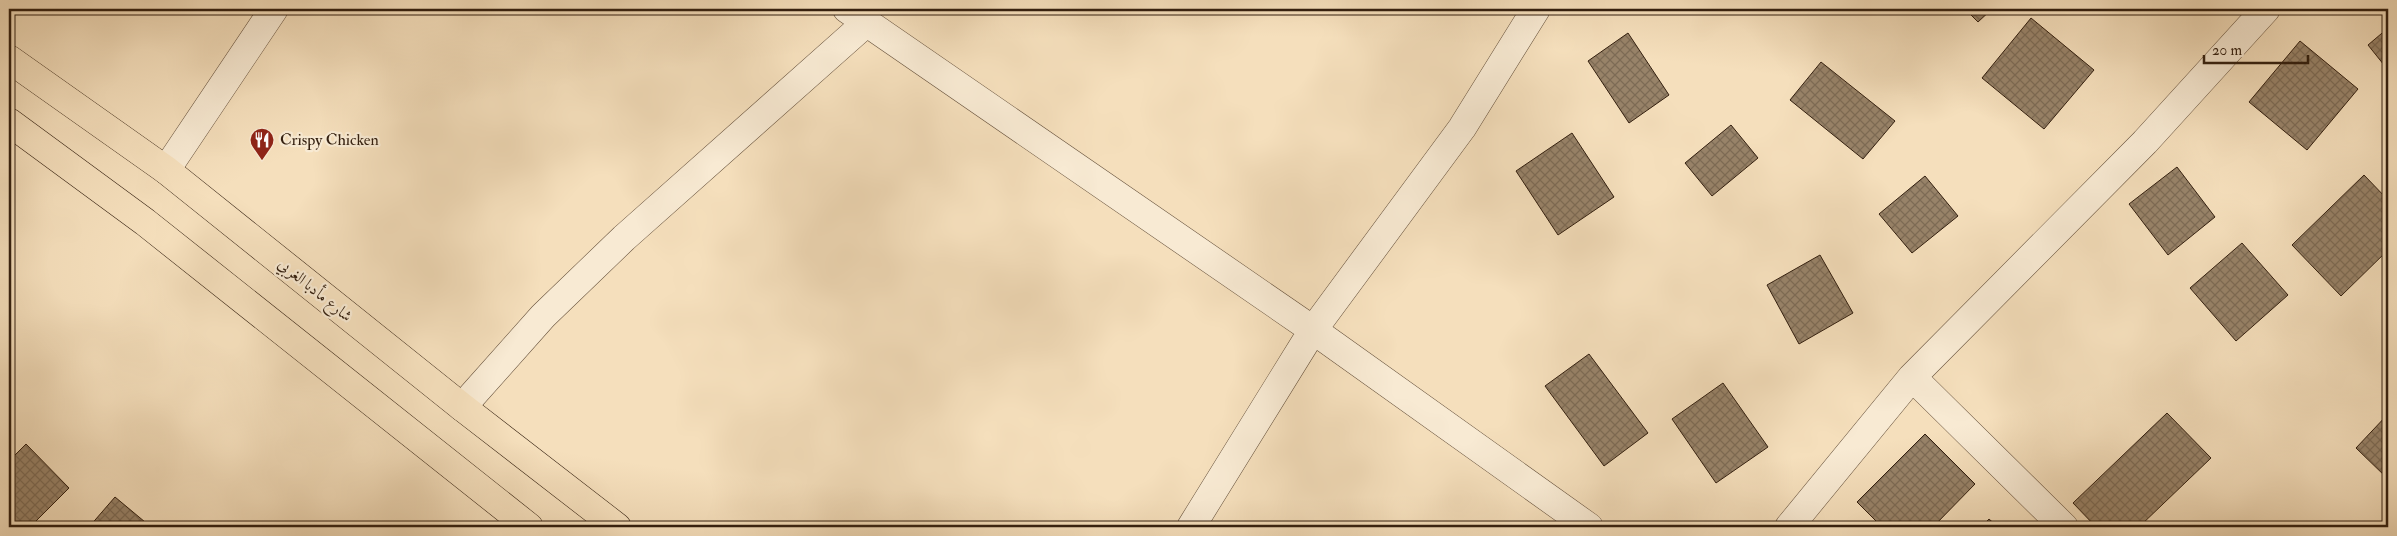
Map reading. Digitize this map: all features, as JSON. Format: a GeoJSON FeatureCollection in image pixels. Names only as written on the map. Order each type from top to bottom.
{"type":"FeatureCollection","features":[{"type":"Feature","properties":{"kind":"main road","name":"شارع مأدبا الغربي"},"geometry":{"type":"LineString","coordinates":[[9,59],[166,170],[462,407],[617,527]]}},
{"type":"Feature","properties":{"kind":"main road"},"geometry":{"type":"LineString","coordinates":[[9,122],[145,222],[529,527]]}},
{"type":"Feature","properties":{"kind":"street"},"geometry":{"type":"LineString","coordinates":[[166,170],[274,9]]}},
{"type":"Feature","properties":{"kind":"street"},"geometry":{"type":"LineString","coordinates":[[1192,527],[1313,330],[1462,128],[1536,9]]}},
{"type":"Feature","properties":{"kind":"street"},"geometry":{"type":"LineString","coordinates":[[1789,527],[1912,377],[2145,142],[2266,9]]}},
{"type":"Feature","properties":{"kind":"street"},"geometry":{"type":"LineString","coordinates":[[462,407],[543,316],[856,16],[1313,330],[1589,527]]}},
{"type":"Feature","properties":{"kind":"street"},"geometry":{"type":"LineString","coordinates":[[1912,377],[2064,527]]}},
{"type":"Feature","properties":{"kind":"building"},"geometry":{"type":"Polygon","coordinates":[[[1965,9],[1992,9],[1978,22],[1965,9]]]}},
{"type":"Feature","properties":{"kind":"building"},"geometry":{"type":"Polygon","coordinates":[[[2031,18],[2094,70],[2044,129],[1982,78],[2031,18]]]}},
{"type":"Feature","properties":{"kind":"building"},"geometry":{"type":"Polygon","coordinates":[[[2388,28],[2388,70],[2368,45],[2388,28]]]}},
{"type":"Feature","properties":{"kind":"building"},"geometry":{"type":"Polygon","coordinates":[[[1628,33],[1669,95],[1629,123],[1588,61],[1628,33]]]}},
{"type":"Feature","properties":{"kind":"building"},"geometry":{"type":"Polygon","coordinates":[[[2300,41],[2358,89],[2307,150],[2249,102],[2300,41]]]}},
{"type":"Feature","properties":{"kind":"building"},"geometry":{"type":"Polygon","coordinates":[[[1821,62],[1895,121],[1863,159],[1790,100],[1821,62]]]}},
{"type":"Feature","properties":{"kind":"building"},"geometry":{"type":"Polygon","coordinates":[[[1731,125],[1758,158],[1712,196],[1685,163],[1731,125]]]}},
{"type":"Feature","properties":{"kind":"building"},"geometry":{"type":"Polygon","coordinates":[[[1572,133],[1614,197],[1558,235],[1516,171],[1572,133]]]}},
{"type":"Feature","properties":{"kind":"building"},"geometry":{"type":"Polygon","coordinates":[[[2177,167],[2215,217],[2168,255],[2129,204],[2177,167]]]}},
{"type":"Feature","properties":{"kind":"building"},"geometry":{"type":"Polygon","coordinates":[[[2364,175],[2388,200],[2388,250],[2341,296],[2292,245],[2364,175]]]}},
{"type":"Feature","properties":{"kind":"building"},"geometry":{"type":"Polygon","coordinates":[[[1925,176],[1958,216],[1912,253],[1879,214],[1925,176]]]}},
{"type":"Feature","properties":{"kind":"building"},"geometry":{"type":"Polygon","coordinates":[[[2242,243],[2288,295],[2236,341],[2190,288],[2242,243]]]}},
{"type":"Feature","properties":{"kind":"building"},"geometry":{"type":"Polygon","coordinates":[[[1820,255],[1853,313],[1799,344],[1767,285],[1820,255]]]}},
{"type":"Feature","properties":{"kind":"building"},"geometry":{"type":"Polygon","coordinates":[[[1589,354],[1648,433],[1604,466],[1545,386],[1589,354]]]}},
{"type":"Feature","properties":{"kind":"building"},"geometry":{"type":"Polygon","coordinates":[[[1723,383],[1768,447],[1716,483],[1672,419],[1723,383]]]}},
{"type":"Feature","properties":{"kind":"building"},"geometry":{"type":"Polygon","coordinates":[[[2167,413],[2211,458],[2139,527],[2096,527],[2073,503],[2167,413]]]}},
{"type":"Feature","properties":{"kind":"building"},"geometry":{"type":"Polygon","coordinates":[[[2388,414],[2388,479],[2356,448],[2388,414]]]}},
{"type":"Feature","properties":{"kind":"building"},"geometry":{"type":"Polygon","coordinates":[[[1925,434],[1975,484],[1933,527],[1882,527],[1857,502],[1925,434]]]}},
{"type":"Feature","properties":{"kind":"building"},"geometry":{"type":"Polygon","coordinates":[[[26,444],[69,488],[30,527],[9,527],[9,461],[26,444]]]}},
{"type":"Feature","properties":{"kind":"building"},"geometry":{"type":"Polygon","coordinates":[[[115,497],[151,527],[89,527],[115,497]]]}},
{"type":"Feature","properties":{"kind":"building"},"geometry":{"type":"Polygon","coordinates":[[[1989,519],[1998,527],[1981,527],[1989,519]]]}},
{"type":"Feature","properties":{"kind":"place","name":"Crispy Chicken"},"geometry":{"type":"Point","coordinates":[262,161]}}]}
